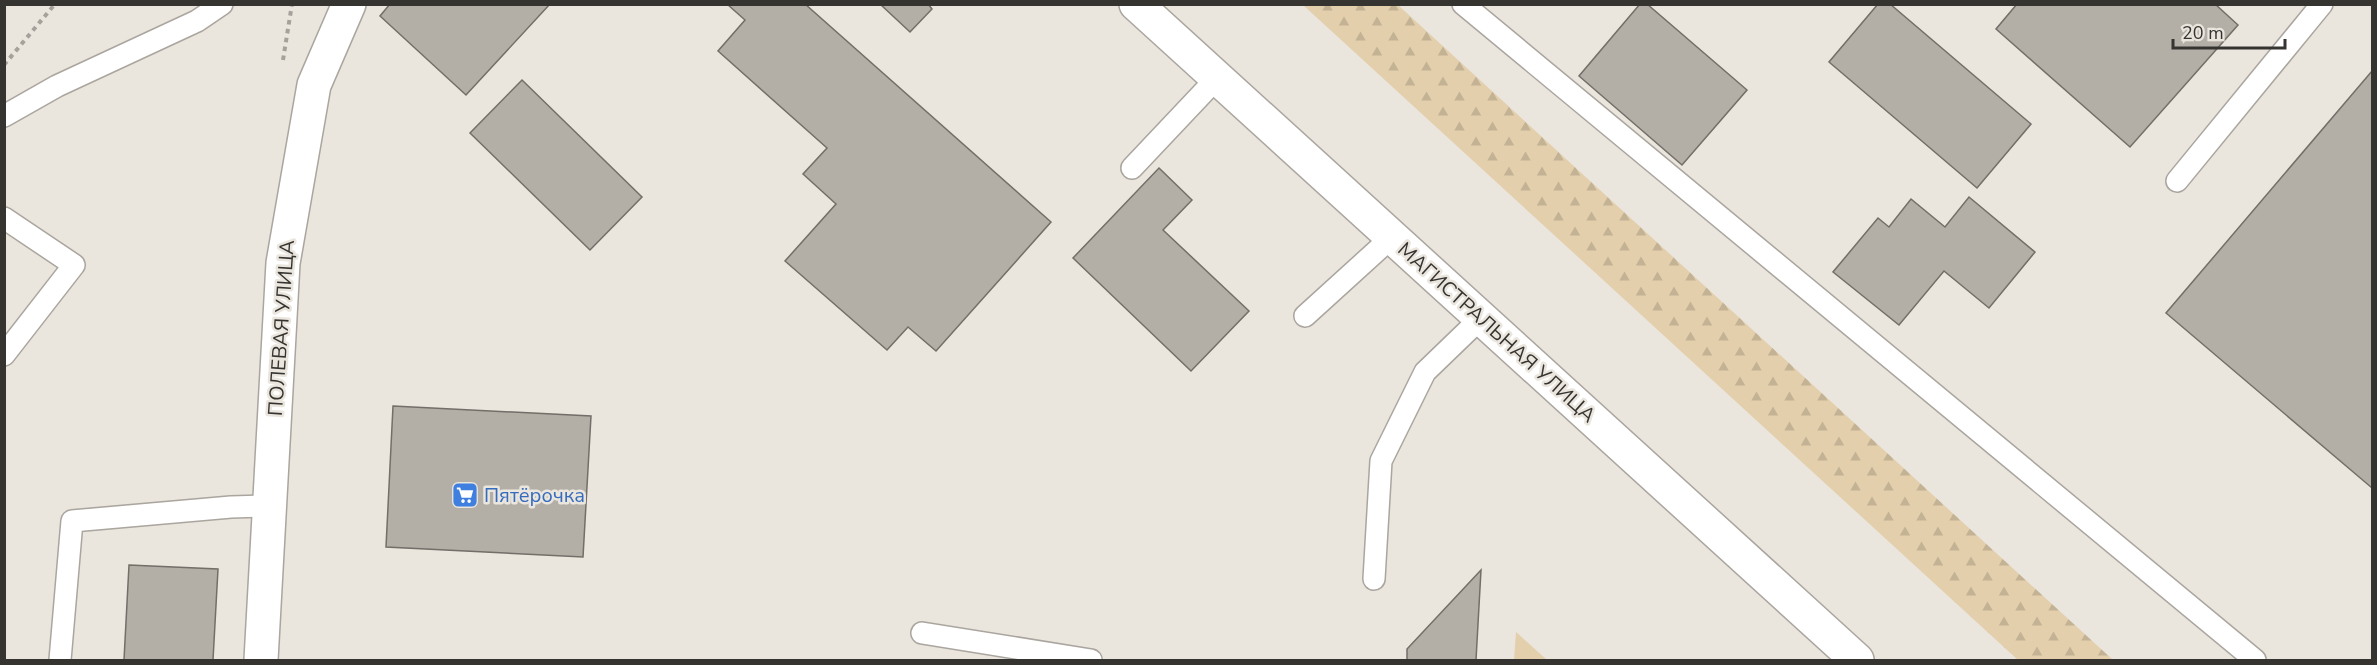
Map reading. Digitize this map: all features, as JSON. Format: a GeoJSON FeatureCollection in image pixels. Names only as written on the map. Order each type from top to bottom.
{"type":"FeatureCollection","features":[{"type":"Feature","properties":{"kind":"main road","name":"ПОЛЕВАЯ УЛИЦА"},"geometry":{"type":"LineString","coordinates":[[261,660],[283,263],[314,85],[349,4]]}},
{"type":"Feature","properties":{"kind":"main road","name":"МАГИСТРАЛЬНАЯ УЛИЦА"},"geometry":{"type":"LineString","coordinates":[[1136,4],[1857,660]]}},
{"type":"Feature","properties":{"kind":"lane"},"geometry":{"type":"LineString","coordinates":[[4,116],[57,86],[197,21],[222,4]]}},
{"type":"Feature","properties":{"kind":"lane"},"geometry":{"type":"LineString","coordinates":[[1463,4],[2255,660]]}},
{"type":"Feature","properties":{"kind":"lane"},"geometry":{"type":"LineString","coordinates":[[2177,181],[2322,4]]}},
{"type":"Feature","properties":{"kind":"lane"},"geometry":{"type":"LineString","coordinates":[[1132,168],[1217,78]]}},
{"type":"Feature","properties":{"kind":"lane"},"geometry":{"type":"LineString","coordinates":[[4,218],[74,264],[4,355]]}},
{"type":"Feature","properties":{"kind":"lane"},"geometry":{"type":"LineString","coordinates":[[1305,316],[1392,237]]}},
{"type":"Feature","properties":{"kind":"lane"},"geometry":{"type":"LineString","coordinates":[[1374,579],[1381,461],[1425,372],[1481,318]]}},
{"type":"Feature","properties":{"kind":"lane"},"geometry":{"type":"LineString","coordinates":[[60,660],[72,520],[270,506]]}},
{"type":"Feature","properties":{"kind":"lane"},"geometry":{"type":"LineString","coordinates":[[922,633],[1091,660]]}},
{"type":"Feature","properties":{"kind":"path"},"geometry":{"type":"LineString","coordinates":[[4,65],[55,4]]}},
{"type":"Feature","properties":{"kind":"green space"},"geometry":{"type":"Polygon","coordinates":[[[1303,5],[1398,5],[2113,660],[2018,660],[1303,5]]]}},
{"type":"Feature","properties":{"kind":"green space"},"geometry":{"type":"Polygon","coordinates":[[[1516,632],[1547,660],[1514,660],[1516,632]]]}},
{"type":"Feature","properties":{"kind":"building"},"geometry":{"type":"Polygon","coordinates":[[[390,4],[550,4],[466,95],[380,16],[390,4]]]}},
{"type":"Feature","properties":{"kind":"building"},"geometry":{"type":"Polygon","coordinates":[[[727,4],[805,4],[1051,222],[936,351],[908,327],[887,350],[785,261],[836,204],[803,174],[827,148],[718,51],[745,20],[727,4]]]}},
{"type":"Feature","properties":{"kind":"building"},"geometry":{"type":"Polygon","coordinates":[[[880,4],[928,4],[932,9],[910,32],[880,4]]]}},
{"type":"Feature","properties":{"kind":"building"},"geometry":{"type":"Polygon","coordinates":[[[1640,4],[1647,4],[1747,90],[1682,165],[1579,76],[1640,4]]]}},
{"type":"Feature","properties":{"kind":"building"},"geometry":{"type":"Polygon","coordinates":[[[1878,4],[1890,4],[2031,124],[1977,188],[1829,62],[1878,4]]]}},
{"type":"Feature","properties":{"kind":"building"},"geometry":{"type":"Polygon","coordinates":[[[2017,4],[2215,4],[2238,25],[2130,147],[1996,29],[2017,4]]]}},
{"type":"Feature","properties":{"kind":"building"},"geometry":{"type":"Polygon","coordinates":[[[2372,71],[2372,488],[2166,313],[2372,71]]]}},
{"type":"Feature","properties":{"kind":"building"},"geometry":{"type":"Polygon","coordinates":[[[522,80],[642,197],[590,250],[470,133],[522,80]]]}},
{"type":"Feature","properties":{"kind":"building"},"geometry":{"type":"Polygon","coordinates":[[[1159,168],[1192,200],[1163,230],[1249,311],[1191,371],[1073,258],[1159,168]]]}},
{"type":"Feature","properties":{"kind":"building"},"geometry":{"type":"Polygon","coordinates":[[[1969,197],[2035,252],[1989,308],[1944,271],[1899,325],[1833,272],[1878,218],[1889,227],[1911,199],[1945,227],[1969,197]]]}},
{"type":"Feature","properties":{"kind":"building"},"geometry":{"type":"Polygon","coordinates":[[[393,406],[591,416],[583,557],[386,547],[393,406]]]}},
{"type":"Feature","properties":{"kind":"building"},"geometry":{"type":"Polygon","coordinates":[[[129,565],[218,569],[213,660],[124,660],[129,565]]]}},
{"type":"Feature","properties":{"kind":"building"},"geometry":{"type":"Polygon","coordinates":[[[1481,570],[1476,660],[1407,660],[1407,649],[1481,570]]]}},
{"type":"Feature","properties":{"kind":"place","name":"Пятёрочка"},"geometry":{"type":"Point","coordinates":[465,495]}}]}
